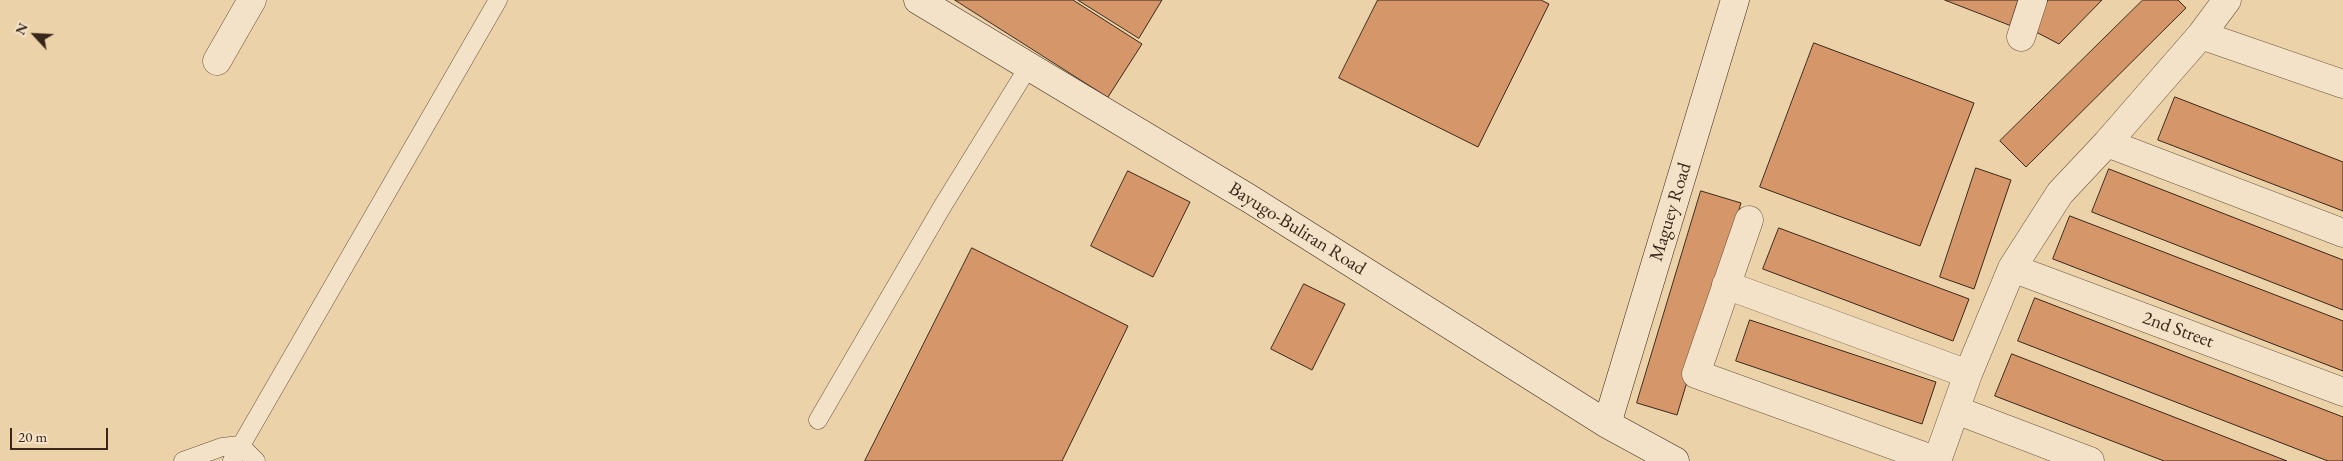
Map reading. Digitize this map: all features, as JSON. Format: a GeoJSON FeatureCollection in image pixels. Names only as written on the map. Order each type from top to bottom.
{"type":"FeatureCollection","features":[{"type":"Feature","properties":{"kind":"street"},"geometry":{"type":"LineString","coordinates":[[217,60],[252,0]]}},
{"type":"Feature","properties":{"kind":"street","name":"Bayugo-Buliran Road"},"geometry":{"type":"LineString","coordinates":[[918,0],[1250,199],[1607,424],[1675,461]]}},
{"type":"Feature","properties":{"kind":"street","name":"Maguey Road"},"geometry":{"type":"LineString","coordinates":[[1607,424],[1735,0]]}},
{"type":"Feature","properties":{"kind":"street"},"geometry":{"type":"LineString","coordinates":[[2021,37],[2033,0]]}},
{"type":"Feature","properties":{"kind":"street"},"geometry":{"type":"LineString","coordinates":[[1749,220],[1696,374],[1937,461],[1968,374],[2012,268],[2060,193],[2107,143],[2201,35],[2227,0]]}},
{"type":"Feature","properties":{"kind":"street"},"geometry":{"type":"LineString","coordinates":[[2201,35],[2343,84]]}},
{"type":"Feature","properties":{"kind":"street"},"geometry":{"type":"LineString","coordinates":[[2107,143],[2343,233]]}},
{"type":"Feature","properties":{"kind":"street","name":"2nd Street"},"geometry":{"type":"LineString","coordinates":[[2012,268],[2343,392]]}},
{"type":"Feature","properties":{"kind":"street"},"geometry":{"type":"LineString","coordinates":[[1726,285],[1968,374]]}},
{"type":"Feature","properties":{"kind":"street"},"geometry":{"type":"LineString","coordinates":[[1956,410],[2090,461]]}},
{"type":"Feature","properties":{"kind":"lane"},"geometry":{"type":"LineString","coordinates":[[232,461],[498,0]]}},
{"type":"Feature","properties":{"kind":"lane"},"geometry":{"type":"LineString","coordinates":[[818,420],[942,207],[1029,66]]}},
{"type":"Feature","properties":{"kind":"lane"},"geometry":{"type":"LineString","coordinates":[[183,461],[222,447],[240,445]]}},
{"type":"Feature","properties":{"kind":"lane"},"geometry":{"type":"LineString","coordinates":[[240,445],[256,461]]}},
{"type":"Feature","properties":{"kind":"building"},"geometry":{"type":"Polygon","coordinates":[[[955,0],[1073,0],[1142,44],[1108,97],[955,0]]]}},
{"type":"Feature","properties":{"kind":"building"},"geometry":{"type":"Polygon","coordinates":[[[1078,0],[1162,0],[1139,38],[1078,0]]]}},
{"type":"Feature","properties":{"kind":"building"},"geometry":{"type":"Polygon","coordinates":[[[1378,0],[1541,0],[1549,4],[1478,147],[1339,78],[1378,0]]]}},
{"type":"Feature","properties":{"kind":"building"},"geometry":{"type":"Polygon","coordinates":[[[1945,0],[2018,0],[2010,25],[1945,0]]]}},
{"type":"Feature","properties":{"kind":"building"},"geometry":{"type":"Polygon","coordinates":[[[2048,0],[2102,0],[2059,44],[2036,32],[2048,0]]]}},
{"type":"Feature","properties":{"kind":"building"},"geometry":{"type":"Polygon","coordinates":[[[2143,0],[2178,0],[2186,8],[2026,167],[2000,141],[2143,0]]]}},
{"type":"Feature","properties":{"kind":"building"},"geometry":{"type":"Polygon","coordinates":[[[1814,43],[1974,103],[1920,246],[1760,187],[1814,43]]]}},
{"type":"Feature","properties":{"kind":"building"},"geometry":{"type":"Polygon","coordinates":[[[2175,97],[2343,162],[2343,211],[2158,140],[2175,97]]]}},
{"type":"Feature","properties":{"kind":"building"},"geometry":{"type":"Polygon","coordinates":[[[1976,168],[2011,180],[1974,289],[1940,277],[1976,168]]]}},
{"type":"Feature","properties":{"kind":"building"},"geometry":{"type":"Polygon","coordinates":[[[2109,169],[2343,260],[2343,310],[2092,212],[2109,169]]]}},
{"type":"Feature","properties":{"kind":"building"},"geometry":{"type":"Polygon","coordinates":[[[1128,171],[1190,202],[1153,277],[1091,246],[1128,171]]]}},
{"type":"Feature","properties":{"kind":"building"},"geometry":{"type":"Polygon","coordinates":[[[1701,191],[1741,203],[1677,415],[1637,403],[1701,191]]]}},
{"type":"Feature","properties":{"kind":"building"},"geometry":{"type":"Polygon","coordinates":[[[2070,216],[2343,321],[2343,371],[2053,259],[2070,216]]]}},
{"type":"Feature","properties":{"kind":"building"},"geometry":{"type":"Polygon","coordinates":[[[1779,228],[1969,299],[1953,341],[1763,269],[1779,228]]]}},
{"type":"Feature","properties":{"kind":"building"},"geometry":{"type":"Polygon","coordinates":[[[972,248],[1128,326],[1062,461],[865,461],[972,248]]]}},
{"type":"Feature","properties":{"kind":"building"},"geometry":{"type":"Polygon","coordinates":[[[1304,284],[1345,304],[1312,370],[1271,349],[1304,284]]]}},
{"type":"Feature","properties":{"kind":"building"},"geometry":{"type":"Polygon","coordinates":[[[2035,298],[2343,417],[2343,461],[2328,461],[2018,341],[2035,298]]]}},
{"type":"Feature","properties":{"kind":"building"},"geometry":{"type":"Polygon","coordinates":[[[1750,320],[1936,382],[1922,424],[1736,361],[1750,320]]]}},
{"type":"Feature","properties":{"kind":"building"},"geometry":{"type":"Polygon","coordinates":[[[2012,354],[2287,461],[2164,461],[1995,396],[2012,354]]]}}]}
